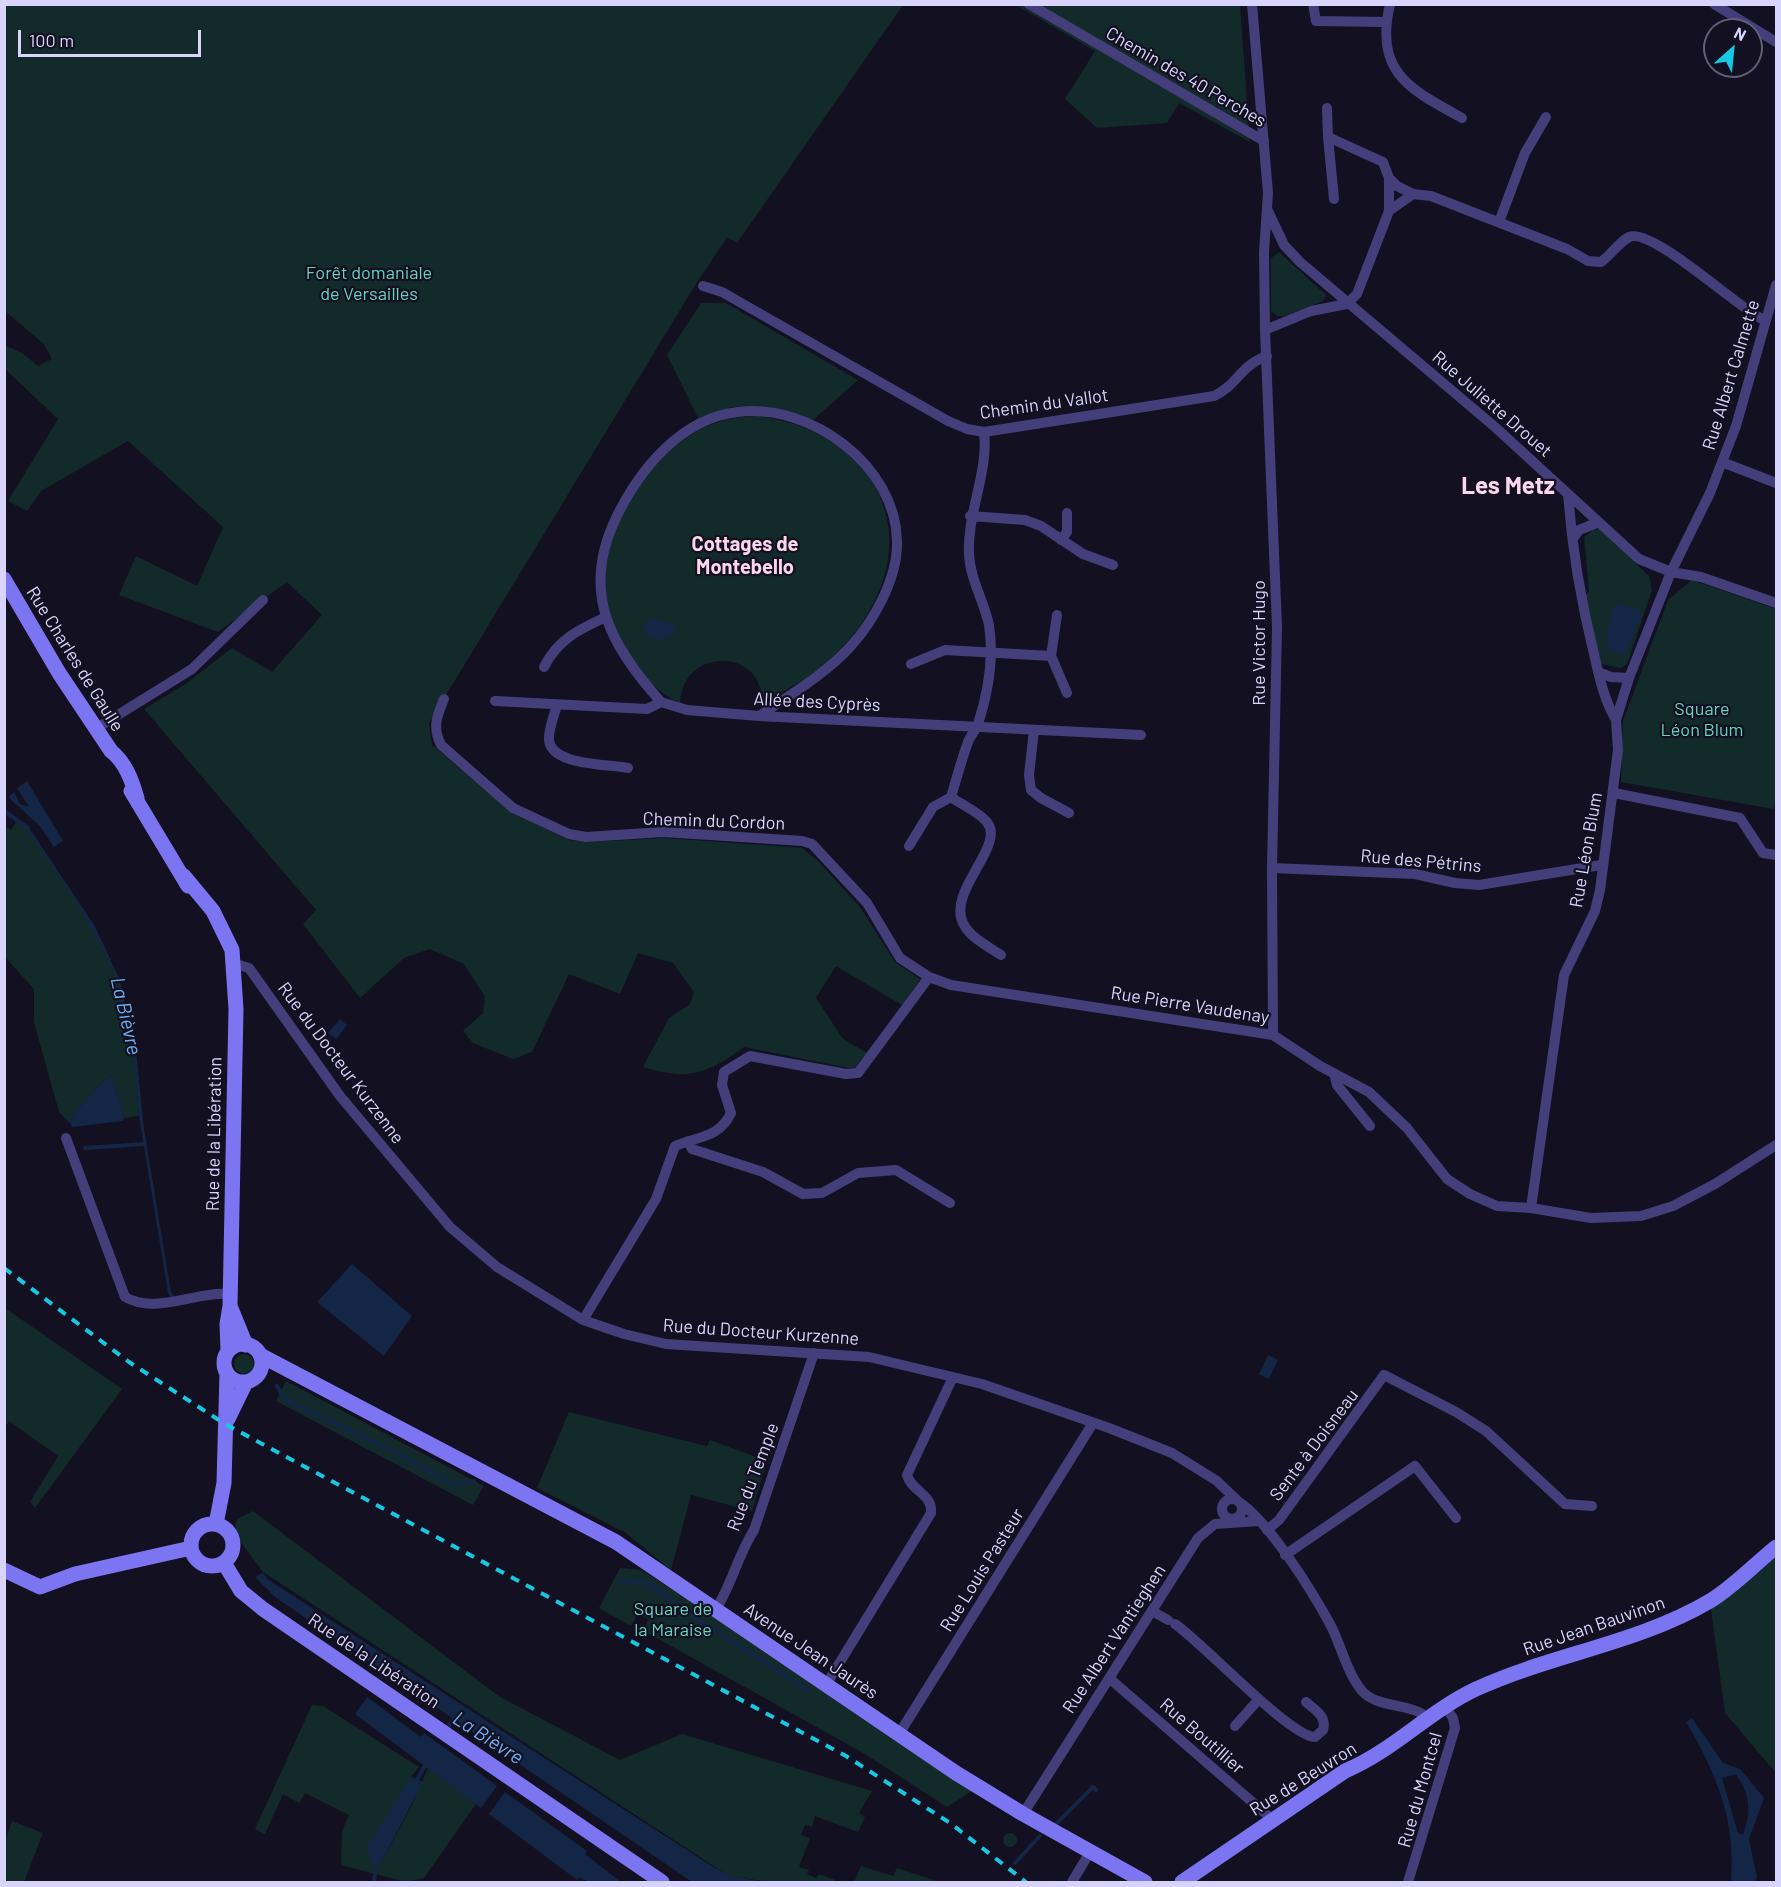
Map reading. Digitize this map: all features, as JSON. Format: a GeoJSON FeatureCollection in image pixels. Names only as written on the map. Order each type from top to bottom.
{"type":"FeatureCollection","features":[{"type":"Feature","properties":{"kind":"main road","name":"Rue Charles de Gaulle"},"geometry":{"type":"LineString","coordinates":[[5,584],[111,751],[118,757],[132,780],[137,798],[184,876],[213,911],[231,944],[232,963]]}},
{"type":"Feature","properties":{"kind":"main road","name":"Rue de la Libération"},"geometry":{"type":"LineString","coordinates":[[228,1351],[236,1009],[232,963]]}},
{"type":"Feature","properties":{"kind":"main road","name":"Rue de la Libération"},"geometry":{"type":"LineString","coordinates":[[230,1300],[246,1345]]}},
{"type":"Feature","properties":{"kind":"main road"},"geometry":{"type":"LineString","coordinates":[[216,1524],[224,1483],[225,1424],[227,1373],[224,1361],[228,1351],[238,1345],[246,1345],[260,1355],[262,1365],[251,1379],[225,1424]]}},
{"type":"Feature","properties":{"kind":"main road","name":"Avenue Jean Jaurès"},"geometry":{"type":"LineString","coordinates":[[260,1355],[373,1413],[399,1419],[425,1432],[453,1456],[616,1542],[899,1734],[1023,1814],[1145,1882]]}},
{"type":"Feature","properties":{"kind":"main road"},"geometry":{"type":"LineString","coordinates":[[227,1373],[235,1381],[299,1374]]}},
{"type":"Feature","properties":{"kind":"main road"},"geometry":{"type":"LineString","coordinates":[[216,1524],[226,1529],[232,1538],[233,1549],[224,1563],[206,1565],[196,1559],[191,1548],[196,1530],[205,1525],[216,1524]]}},
{"type":"Feature","properties":{"kind":"main road","name":"Rue Jean Bauvinon"},"geometry":{"type":"LineString","coordinates":[[1446,1708],[1476,1689],[1670,1621],[1711,1600],[1776,1546]]}},
{"type":"Feature","properties":{"kind":"main road"},"geometry":{"type":"LineString","coordinates":[[4,1570],[40,1587],[75,1574],[191,1548]]}},
{"type":"Feature","properties":{"kind":"main road","name":"Rue de la Libération"},"geometry":{"type":"LineString","coordinates":[[224,1563],[241,1591],[263,1609],[662,1882]]}},
{"type":"Feature","properties":{"kind":"main road","name":"Rue de Beuvron"},"geometry":{"type":"LineString","coordinates":[[1182,1882],[1345,1771],[1374,1757],[1446,1708]]}},
{"type":"Feature","properties":{"kind":"street","name":"Chemin des 40 Perches"},"geometry":{"type":"LineString","coordinates":[[1029,4],[1264,141]]}},
{"type":"Feature","properties":{"kind":"street"},"geometry":{"type":"LineString","coordinates":[[1252,4],[1268,209],[1284,245],[1263,252]]}},
{"type":"Feature","properties":{"kind":"street"},"geometry":{"type":"LineString","coordinates":[[1314,4],[1316,21],[1386,22]]}},
{"type":"Feature","properties":{"kind":"street"},"geometry":{"type":"LineString","coordinates":[[1390,4],[1386,22],[1388,59],[1400,77],[1424,97],[1462,118]]}},
{"type":"Feature","properties":{"kind":"street"},"geometry":{"type":"LineString","coordinates":[[1714,4],[1776,42]]}},
{"type":"Feature","properties":{"kind":"street"},"geometry":{"type":"LineString","coordinates":[[1327,108],[1334,199]]}},
{"type":"Feature","properties":{"kind":"street"},"geometry":{"type":"LineString","coordinates":[[1499,222],[1526,153],[1546,117]]}},
{"type":"Feature","properties":{"kind":"street"},"geometry":{"type":"LineString","coordinates":[[1265,330],[1311,311],[1347,304],[1357,294],[1389,211],[1389,178],[1383,162],[1328,137]]}},
{"type":"Feature","properties":{"kind":"street"},"geometry":{"type":"LineString","coordinates":[[1389,178],[1397,186],[1413,194],[1431,196],[1499,222],[1567,249],[1588,261],[1601,261],[1629,237],[1641,237],[1671,254],[1716,285],[1743,308],[1764,320]]}},
{"type":"Feature","properties":{"kind":"street"},"geometry":{"type":"LineString","coordinates":[[1389,211],[1413,194]]}},
{"type":"Feature","properties":{"kind":"street","name":"Rue Victor Hugo"},"geometry":{"type":"LineString","coordinates":[[1268,209],[1263,252],[1277,627],[1272,868],[1273,1035]]}},
{"type":"Feature","properties":{"kind":"street","name":"Rue Juliette Drouet"},"geometry":{"type":"LineString","coordinates":[[1284,245],[1347,304],[1486,419],[1639,559],[1671,572],[1701,577],[1776,603]]}},
{"type":"Feature","properties":{"kind":"street","name":"Rue Albert Calmette"},"geometry":{"type":"LineString","coordinates":[[1671,572],[1722,462],[1743,405],[1764,320],[1776,285]]}},
{"type":"Feature","properties":{"kind":"street","name":"Chemin du Vallot"},"geometry":{"type":"LineString","coordinates":[[703,286],[722,292],[948,421],[967,429],[984,432],[1214,396],[1233,383],[1248,364],[1267,356]]}},
{"type":"Feature","properties":{"kind":"street"},"geometry":{"type":"LineString","coordinates":[[661,702],[631,668],[617,645],[606,617],[601,575],[609,532],[639,479],[668,446],[683,434],[722,416],[738,412],[756,412],[809,424],[841,442],[876,477],[891,511],[897,542],[890,576],[875,611],[850,646],[818,676],[759,716]]}},
{"type":"Feature","properties":{"kind":"street"},"geometry":{"type":"LineString","coordinates":[[909,846],[933,807],[951,797],[968,741],[977,726],[988,683],[991,651],[988,623],[974,583],[969,556],[970,516],[986,447],[984,432]]}},
{"type":"Feature","properties":{"kind":"street"},"geometry":{"type":"LineString","coordinates":[[1722,462],[1776,483]]}},
{"type":"Feature","properties":{"kind":"street"},"geometry":{"type":"LineString","coordinates":[[1568,494],[1580,600],[1598,672],[1609,707],[1616,720]]}},
{"type":"Feature","properties":{"kind":"street"},"geometry":{"type":"LineString","coordinates":[[1061,540],[1066,532],[1067,513]]}},
{"type":"Feature","properties":{"kind":"street"},"geometry":{"type":"LineString","coordinates":[[970,516],[1025,520],[1083,554],[1113,565]]}},
{"type":"Feature","properties":{"kind":"street"},"geometry":{"type":"LineString","coordinates":[[1574,537],[1579,530],[1599,522]]}},
{"type":"Feature","properties":{"kind":"street","name":"Rue Léon Blum"},"geometry":{"type":"LineString","coordinates":[[1531,1208],[1564,975],[1595,911],[1600,890],[1601,865],[1614,793],[1618,750],[1616,720],[1629,678],[1671,572]]}},
{"type":"Feature","properties":{"kind":"street"},"geometry":{"type":"LineString","coordinates":[[97,728],[192,669],[263,600]]}},
{"type":"Feature","properties":{"kind":"street"},"geometry":{"type":"LineString","coordinates":[[1057,615],[1051,656],[1067,693]]}},
{"type":"Feature","properties":{"kind":"street"},"geometry":{"type":"LineString","coordinates":[[544,667],[554,650],[569,635],[606,617]]}},
{"type":"Feature","properties":{"kind":"street"},"geometry":{"type":"LineString","coordinates":[[911,664],[945,650],[1051,656]]}},
{"type":"Feature","properties":{"kind":"street"},"geometry":{"type":"LineString","coordinates":[[1598,672],[1611,677],[1629,678]]}},
{"type":"Feature","properties":{"kind":"street","name":"Chemin du Cordon"},"geometry":{"type":"LineString","coordinates":[[444,699],[436,717],[434,732],[441,745],[513,808],[569,834],[586,837],[663,832],[812,844],[867,903],[900,958],[929,977]]}},
{"type":"Feature","properties":{"kind":"street","name":"Allée des Cyprès"},"geometry":{"type":"LineString","coordinates":[[495,700],[647,709],[661,702],[687,710],[759,716],[1140,735]]}},
{"type":"Feature","properties":{"kind":"street"},"geometry":{"type":"LineString","coordinates":[[557,705],[548,738],[551,748],[588,765],[609,764],[628,768]]}},
{"type":"Feature","properties":{"kind":"street"},"geometry":{"type":"LineString","coordinates":[[1034,730],[1029,775],[1031,790],[1069,813]]}},
{"type":"Feature","properties":{"kind":"street"},"geometry":{"type":"LineString","coordinates":[[1614,793],[1740,818],[1763,852],[1776,855]]}},
{"type":"Feature","properties":{"kind":"street"},"geometry":{"type":"LineString","coordinates":[[951,797],[986,820],[992,831],[991,842],[971,877],[961,904],[962,921],[973,936],[1001,955]]}},
{"type":"Feature","properties":{"kind":"street","name":"Rue des Pétrins"},"geometry":{"type":"LineString","coordinates":[[1272,868],[1415,874],[1455,883],[1479,885],[1601,865]]}},
{"type":"Feature","properties":{"kind":"street","name":"Rue du Docteur Kurzenne"},"geometry":{"type":"LineString","coordinates":[[232,963],[249,968],[340,1096],[450,1227],[497,1267],[583,1320],[624,1334],[666,1344],[869,1357],[953,1377],[1093,1424],[1179,1457],[1223,1485],[1267,1530],[1329,1624],[1363,1692],[1376,1699],[1421,1711],[1429,1719]]}},
{"type":"Feature","properties":{"kind":"street"},"geometry":{"type":"LineString","coordinates":[[583,1320],[656,1199],[670,1154],[675,1146],[716,1132],[724,1126],[731,1113],[722,1085],[724,1072],[750,1056],[846,1074],[858,1073],[929,977]]}},
{"type":"Feature","properties":{"kind":"street","name":"Rue Pierre Vaudenay"},"geometry":{"type":"LineString","coordinates":[[929,977],[951,985],[1273,1035],[1369,1092],[1407,1128],[1447,1179],[1470,1194],[1497,1206],[1531,1208],[1591,1218],[1641,1216],[1672,1206],[1715,1184],[1776,1145]]}},
{"type":"Feature","properties":{"kind":"street"},"geometry":{"type":"LineString","coordinates":[[1334,1073],[1337,1085],[1370,1126]]}},
{"type":"Feature","properties":{"kind":"street"},"geometry":{"type":"LineString","coordinates":[[66,1138],[125,1297],[134,1302],[152,1305],[212,1293],[230,1300]]}},
{"type":"Feature","properties":{"kind":"street"},"geometry":{"type":"LineString","coordinates":[[688,1141],[692,1149],[763,1172],[803,1194],[822,1193],[858,1173],[896,1170],[950,1203]]}},
{"type":"Feature","properties":{"kind":"street","name":"Rue du Temple"},"geometry":{"type":"LineString","coordinates":[[716,1609],[728,1590],[743,1550],[754,1530],[814,1353]]}},
{"type":"Feature","properties":{"kind":"street","name":"Sente à Doisneau"},"geometry":{"type":"LineString","coordinates":[[1267,1530],[1279,1520],[1383,1375],[1456,1412],[1486,1431],[1565,1504],[1592,1506]]}},
{"type":"Feature","properties":{"kind":"street"},"geometry":{"type":"LineString","coordinates":[[826,1685],[931,1513],[932,1506],[928,1499],[908,1480],[907,1475],[953,1377]]}},
{"type":"Feature","properties":{"kind":"street","name":"Rue Louis Pasteur"},"geometry":{"type":"LineString","coordinates":[[899,1734],[1093,1424]]}},
{"type":"Feature","properties":{"kind":"street"},"geometry":{"type":"LineString","coordinates":[[1285,1555],[1415,1466],[1456,1518]]}},
{"type":"Feature","properties":{"kind":"street"},"geometry":{"type":"LineString","coordinates":[[1198,1538],[1204,1524],[1228,1499],[1238,1501],[1240,1514],[1229,1519]]}},
{"type":"Feature","properties":{"kind":"street"},"geometry":{"type":"LineString","coordinates":[[1223,1504],[1222,1513],[1229,1519],[1242,1522]]}},
{"type":"Feature","properties":{"kind":"street","name":"Rue Albert Vantieghen"},"geometry":{"type":"LineString","coordinates":[[1023,1814],[1198,1538],[1215,1524],[1259,1521]]}},
{"type":"Feature","properties":{"kind":"street"},"geometry":{"type":"LineString","coordinates":[[1152,1611],[1190,1634],[1259,1699],[1304,1734],[1315,1737],[1323,1730],[1324,1720],[1306,1702]]}},
{"type":"Feature","properties":{"kind":"street","name":"Rue Boutillier"},"geometry":{"type":"LineString","coordinates":[[1109,1678],[1273,1820]]}},
{"type":"Feature","properties":{"kind":"street"},"geometry":{"type":"LineString","coordinates":[[1235,1726],[1259,1699]]}},
{"type":"Feature","properties":{"kind":"street","name":"Rue du Montcel"},"geometry":{"type":"LineString","coordinates":[[1408,1882],[1455,1728],[1453,1718],[1446,1708]]}},
{"type":"Feature","properties":{"kind":"street"},"geometry":{"type":"LineString","coordinates":[[1072,1882],[1090,1852]]}},
{"type":"Feature","properties":{"kind":"green space","name":"Forêt domaniale de Versailles"},"geometry":{"type":"Polygon","coordinates":[[[5,5],[903,5],[737,243],[727,237],[694,287],[429,723],[432,745],[512,813],[569,840],[589,842],[665,838],[802,848],[817,860],[860,907],[895,962],[920,979],[902,1005],[836,966],[816,998],[843,1039],[867,1053],[854,1069],[744,1047],[708,1069],[696,1072],[673,1074],[643,1067],[669,1018],[690,1004],[694,992],[673,963],[638,953],[620,994],[569,974],[532,1052],[513,1059],[473,1043],[463,1031],[483,1013],[485,997],[464,964],[430,949],[404,958],[360,998],[303,924],[316,910],[144,709],[187,683],[232,648],[272,672],[322,615],[287,582],[218,632],[119,595],[136,556],[197,586],[223,527],[128,441],[41,491],[27,511],[8,501],[58,419],[5,369],[4,345],[22,353],[38,366],[52,359],[44,344],[5,311],[5,5]]]}},
{"type":"Feature","properties":{"kind":"green space"},"geometry":{"type":"Polygon","coordinates":[[[1016,5],[1240,5],[1250,142],[1179,103],[1167,123],[1097,128],[1065,99],[1095,51],[1016,5]]]}},
{"type":"Feature","properties":{"kind":"green space"},"geometry":{"type":"Polygon","coordinates":[[[1279,252],[1326,295],[1323,301],[1284,316],[1277,316],[1271,311],[1271,258],[1279,252]]]}},
{"type":"Feature","properties":{"kind":"green space"},"geometry":{"type":"Polygon","coordinates":[[[701,303],[726,303],[858,380],[813,420],[753,406],[732,407],[699,420],[667,355],[701,303]]]}},
{"type":"Feature","properties":{"kind":"green space"},"geometry":{"type":"Polygon","coordinates":[[[756,416],[787,422],[815,432],[841,448],[863,470],[879,495],[887,521],[889,547],[885,574],[876,600],[862,624],[844,646],[801,681],[762,704],[759,685],[751,672],[738,664],[723,661],[708,663],[694,671],[685,684],[680,703],[664,694],[644,675],[628,653],[617,632],[608,609],[605,593],[605,569],[610,546],[630,499],[661,459],[699,430],[720,421],[756,416]]]}},
{"type":"Feature","properties":{"kind":"green space"},"geometry":{"type":"Polygon","coordinates":[[[1599,529],[1649,576],[1652,590],[1627,664],[1621,668],[1601,664],[1584,598],[1589,591],[1584,537],[1593,530],[1599,529]]]}},
{"type":"Feature","properties":{"kind":"green space","name":"Square Léon Blum"},"geometry":{"type":"Polygon","coordinates":[[[1692,580],[1776,609],[1774,809],[1621,782],[1623,721],[1668,600],[1692,580]]]}},
{"type":"Feature","properties":{"kind":"green space"},"geometry":{"type":"Polygon","coordinates":[[[16,822],[39,844],[89,919],[110,958],[121,988],[129,1024],[139,1116],[124,1118],[112,1076],[105,1079],[73,1115],[70,1123],[59,1112],[34,1022],[34,989],[5,957],[5,831],[7,827],[11,830],[16,822]]]}},
{"type":"Feature","properties":{"kind":"green space"},"geometry":{"type":"Polygon","coordinates":[[[5,1308],[122,1389],[35,1508],[30,1502],[58,1456],[9,1421],[5,1427],[5,1308]]]}},
{"type":"Feature","properties":{"kind":"green space"},"geometry":{"type":"Polygon","coordinates":[[[244,1354],[251,1357],[254,1364],[251,1371],[244,1374],[237,1371],[234,1364],[237,1357],[244,1354]]]}},
{"type":"Feature","properties":{"kind":"green space"},"geometry":{"type":"Polygon","coordinates":[[[286,1381],[484,1486],[473,1505],[276,1401],[286,1381]]]}},
{"type":"Feature","properties":{"kind":"green space"},"geometry":{"type":"Polygon","coordinates":[[[569,1412],[707,1446],[710,1440],[767,1461],[752,1511],[691,1495],[671,1570],[626,1533],[537,1488],[569,1412]]]}},
{"type":"Feature","properties":{"kind":"green space"},"geometry":{"type":"Polygon","coordinates":[[[253,1511],[500,1697],[620,1760],[682,1734],[872,1791],[859,1813],[865,1817],[858,1832],[815,1816],[812,1827],[805,1825],[801,1835],[810,1838],[799,1867],[809,1870],[807,1874],[816,1878],[819,1874],[835,1880],[834,1882],[769,1882],[729,1876],[263,1572],[234,1533],[237,1519],[253,1511]]]}},
{"type":"Feature","properties":{"kind":"green space"},"geometry":{"type":"Polygon","coordinates":[[[1776,1556],[1776,1773],[1725,1713],[1711,1609],[1776,1556]]]}},
{"type":"Feature","properties":{"kind":"green space","name":"Square de la Maraise"},"geometry":{"type":"Polygon","coordinates":[[[620,1568],[641,1570],[716,1617],[972,1791],[947,1807],[865,1754],[644,1631],[648,1619],[638,1614],[631,1626],[599,1608],[620,1568]]]}},
{"type":"Feature","properties":{"kind":"green space"},"geometry":{"type":"Polygon","coordinates":[[[312,1705],[323,1706],[419,1767],[411,1777],[381,1863],[411,1807],[428,1768],[476,1804],[424,1878],[406,1882],[341,1865],[342,1831],[349,1815],[305,1793],[299,1803],[283,1794],[265,1834],[255,1829],[312,1705]]]}},
{"type":"Feature","properties":{"kind":"green space"},"geometry":{"type":"Polygon","coordinates":[[[12,1821],[43,1833],[24,1882],[5,1882],[5,1841],[12,1821]]]}},
{"type":"Feature","properties":{"kind":"green space"},"geometry":{"type":"Polygon","coordinates":[[[1007,1833],[1013,1833],[1017,1840],[1013,1847],[1007,1847],[1003,1843],[1003,1837],[1007,1833]]]}},
{"type":"Feature","properties":{"kind":"green space"},"geometry":{"type":"Polygon","coordinates":[[[861,1866],[893,1876],[897,1868],[940,1882],[854,1882],[861,1866]]]}},
{"type":"Feature","properties":{"kind":"water"},"geometry":{"type":"Polygon","coordinates":[[[1620,603],[1636,608],[1642,615],[1625,655],[1613,652],[1606,647],[1611,610],[1620,603]]]}},
{"type":"Feature","properties":{"kind":"water"},"geometry":{"type":"Polygon","coordinates":[[[653,618],[673,623],[675,630],[673,635],[657,641],[654,636],[647,637],[644,625],[653,618]]]}},
{"type":"Feature","properties":{"kind":"water"},"geometry":{"type":"Polygon","coordinates":[[[27,781],[63,841],[54,847],[39,825],[9,796],[14,792],[20,804],[29,807],[17,788],[27,781]]]}},
{"type":"Feature","properties":{"kind":"water"},"geometry":{"type":"Polygon","coordinates":[[[25,822],[94,925],[119,978],[136,1051],[144,1129],[171,1292],[177,1299],[173,1300],[168,1293],[139,1116],[133,1050],[114,970],[76,901],[24,826],[25,822]]]}},
{"type":"Feature","properties":{"kind":"water"},"geometry":{"type":"Polygon","coordinates":[[[340,1019],[347,1025],[336,1039],[328,1033],[340,1019]]]}},
{"type":"Feature","properties":{"kind":"water"},"geometry":{"type":"Polygon","coordinates":[[[112,1076],[124,1117],[123,1121],[72,1127],[70,1123],[73,1115],[105,1079],[112,1076]]]}},
{"type":"Feature","properties":{"kind":"water"},"geometry":{"type":"Polygon","coordinates":[[[352,1264],[412,1316],[384,1356],[317,1302],[352,1264]]]}},
{"type":"Feature","properties":{"kind":"water"},"geometry":{"type":"Polygon","coordinates":[[[1268,1355],[1278,1360],[1269,1379],[1259,1374],[1268,1355]]]}},
{"type":"Feature","properties":{"kind":"water"},"geometry":{"type":"Polygon","coordinates":[[[263,1573],[267,1579],[710,1865],[730,1876],[765,1882],[692,1882],[275,1597],[255,1577],[263,1573]]]}},
{"type":"Feature","properties":{"kind":"water"},"geometry":{"type":"Polygon","coordinates":[[[367,1697],[421,1737],[424,1733],[497,1786],[481,1808],[355,1714],[367,1697]]]}},
{"type":"Feature","properties":{"kind":"water"},"geometry":{"type":"Polygon","coordinates":[[[1692,1718],[1723,1763],[1740,1769],[1764,1798],[1749,1839],[1757,1877],[1755,1882],[1731,1882],[1730,1839],[1722,1799],[1707,1760],[1686,1722],[1692,1718]],[[1736,1774],[1722,1778],[1738,1833],[1743,1835],[1748,1818],[1748,1803],[1736,1774]]]}},
{"type":"Feature","properties":{"kind":"water"},"geometry":{"type":"Polygon","coordinates":[[[411,1777],[423,1782],[381,1863],[371,1864],[368,1845],[411,1777]]]}},
{"type":"Feature","properties":{"kind":"water"},"geometry":{"type":"Polygon","coordinates":[[[505,1792],[587,1851],[585,1854],[621,1882],[588,1882],[579,1877],[577,1880],[489,1814],[505,1792]]]}},
{"type":"Feature","properties":{"kind":"waterway","name":"La Bièvre"},"geometry":{"type":"LineString","coordinates":[[4,811],[28,828]]}},
{"type":"Feature","properties":{"kind":"waterway"},"geometry":{"type":"LineString","coordinates":[[85,1148],[144,1144]]}},
{"type":"Feature","properties":{"kind":"waterway","name":"La Bièvre"},"geometry":{"type":"LineString","coordinates":[[277,1386],[286,1400],[397,1453],[454,1485],[474,1481]]}},
{"type":"Feature","properties":{"kind":"waterway"},"geometry":{"type":"LineString","coordinates":[[620,1581],[647,1583],[702,1622],[809,1691]]}},
{"type":"Feature","properties":{"kind":"waterway"},"geometry":{"type":"LineString","coordinates":[[447,1729],[455,1716]]}},
{"type":"Feature","properties":{"kind":"waterway"},"geometry":{"type":"LineString","coordinates":[[415,1783],[426,1764]]}},
{"type":"Feature","properties":{"kind":"waterway","name":"La Bièvre"},"geometry":{"type":"LineString","coordinates":[[1055,1825],[1093,1787],[1096,1790]]}},
{"type":"Feature","properties":{"kind":"waterway","name":"La Bièvre"},"geometry":{"type":"LineString","coordinates":[[1015,1863],[1040,1836]]}},
{"type":"Feature","properties":{"kind":"waterway"},"geometry":{"type":"LineString","coordinates":[[374,1882],[377,1859]]}},
{"type":"Feature","properties":{"kind":"railway"},"geometry":{"type":"LineString","coordinates":[[4,1268],[129,1362],[225,1424],[846,1756],[950,1823],[1026,1882]]}},
{"type":"Feature","properties":{"kind":"district","name":"Les Metz"},"geometry":{"type":"Point","coordinates":[1508,486]}},
{"type":"Feature","properties":{"kind":"district","name":"Cottages de Montebello"},"geometry":{"type":"Point","coordinates":[745,556]}}]}
